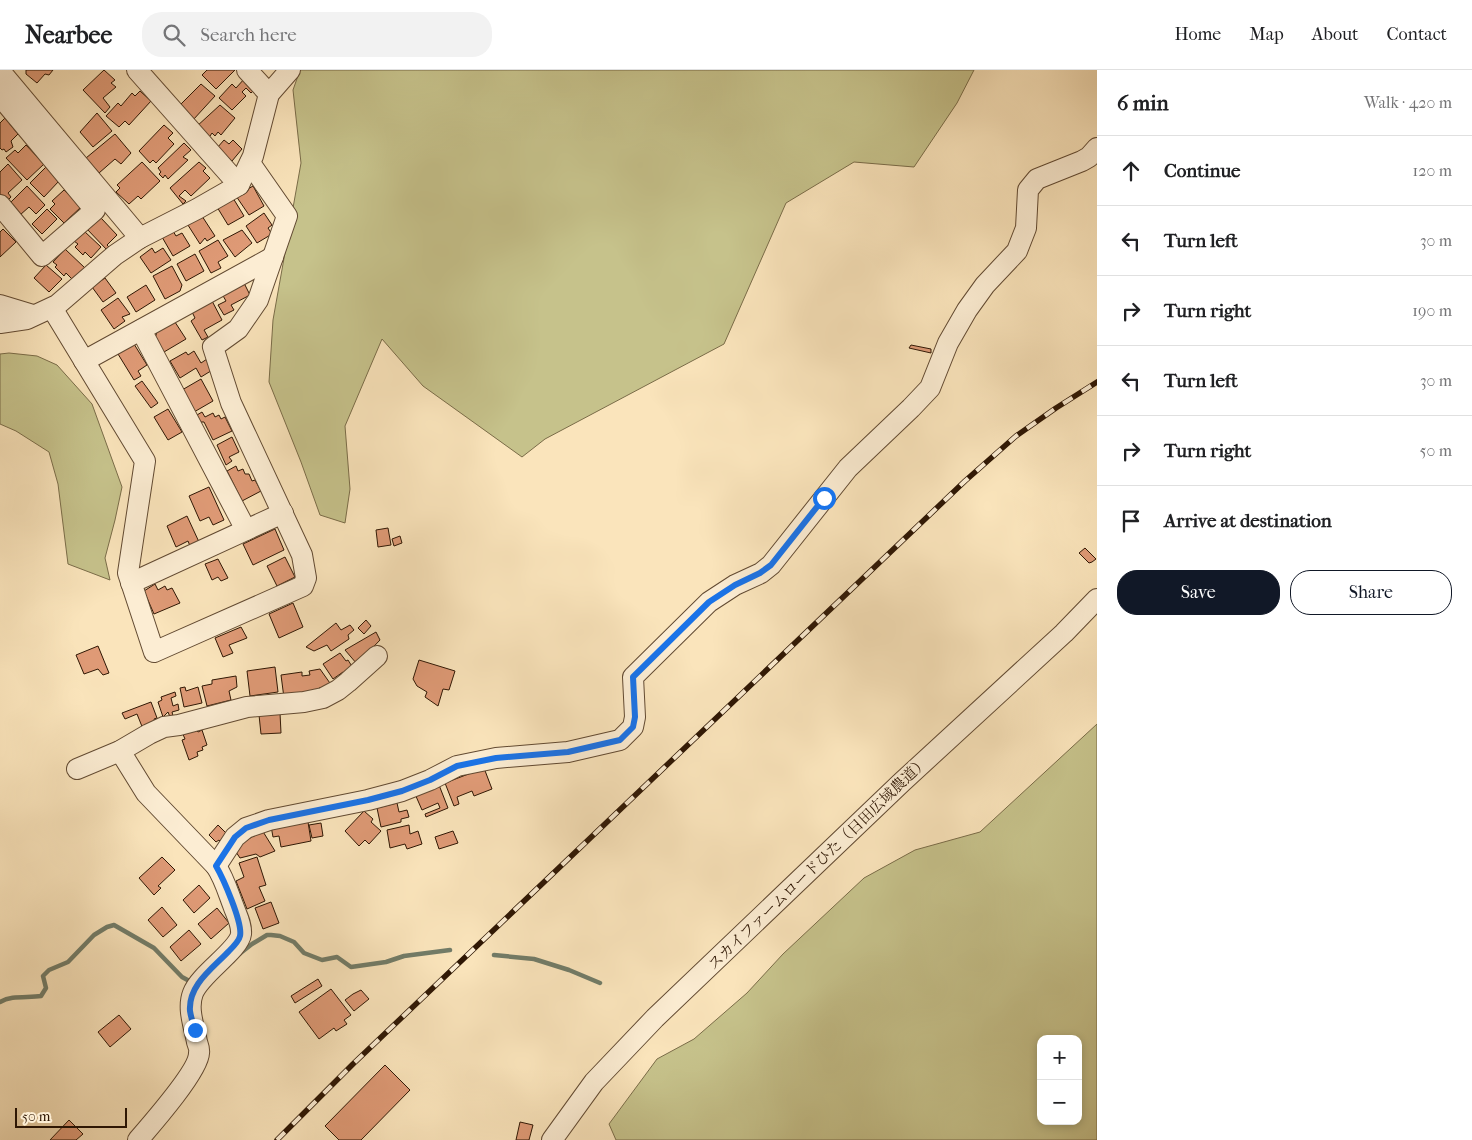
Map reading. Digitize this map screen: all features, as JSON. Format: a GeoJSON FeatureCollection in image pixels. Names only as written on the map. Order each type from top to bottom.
{"type":"FeatureCollection","features":[{"type":"Feature","properties":{"kind":"street"},"geometry":{"type":"LineString","coordinates":[[137,70],[238,185]]}},
{"type":"Feature","properties":{"kind":"street"},"geometry":{"type":"LineString","coordinates":[[247,70],[269,94]]}},
{"type":"Feature","properties":{"kind":"street"},"geometry":{"type":"LineString","coordinates":[[0,323],[27,319],[57,306],[115,256],[140,238],[197,209],[238,185],[250,164],[269,94],[290,70]]}},
{"type":"Feature","properties":{"kind":"street"},"geometry":{"type":"LineString","coordinates":[[0,71],[140,238]]}},
{"type":"Feature","properties":{"kind":"street"},"geometry":{"type":"LineString","coordinates":[[0,96],[95,210],[42,256],[0,205]]}},
{"type":"Feature","properties":{"kind":"street"},"geometry":{"type":"LineString","coordinates":[[216,866],[235,837],[246,828],[269,820],[368,800],[402,791],[430,780],[457,766],[496,758],[568,752],[620,740],[633,727],[635,717],[633,677],[709,602],[771,565],[848,468],[930,388],[948,343],[968,310],[985,285],[1017,251],[1026,228],[1028,190],[1037,179],[1082,161],[1089,157],[1097,148]]}},
{"type":"Feature","properties":{"kind":"street"},"geometry":{"type":"LineString","coordinates":[[0,305],[44,312],[84,361],[145,461],[128,573],[154,652],[303,586],[306,578],[302,555],[231,403],[213,347],[238,328],[258,300],[287,216],[250,164]]}},
{"type":"Feature","properties":{"kind":"street"},"geometry":{"type":"LineString","coordinates":[[84,361],[273,257]]}},
{"type":"Feature","properties":{"kind":"street"},"geometry":{"type":"LineString","coordinates":[[141,330],[246,530]]}},
{"type":"Feature","properties":{"kind":"street"},"geometry":{"type":"LineString","coordinates":[[132,583],[283,513]]}},
{"type":"Feature","properties":{"kind":"street","name":"スカイファームロードひた（日田広域農道）"},"geometry":{"type":"LineString","coordinates":[[552,1140],[594,1082],[655,1018],[902,782],[1064,633],[1097,599]]}},
{"type":"Feature","properties":{"kind":"street"},"geometry":{"type":"LineString","coordinates":[[77,769],[120,751],[149,734],[164,728],[179,726],[247,707],[304,702],[323,698],[338,690],[377,656]]}},
{"type":"Feature","properties":{"kind":"street"},"geometry":{"type":"LineString","coordinates":[[120,751],[146,793],[216,866],[237,915],[241,935],[234,946],[196,987],[190,1010],[200,1054],[177,1092],[138,1140]]}},
{"type":"Feature","properties":{"kind":"shaded area"},"geometry":{"type":"Polygon","coordinates":[[[300,70],[974,70],[957,103],[914,167],[854,162],[786,203],[724,344],[545,439],[522,457],[423,386],[382,339],[345,426],[350,489],[345,523],[320,515],[269,382],[273,320],[301,163],[293,90],[300,70]]]}},
{"type":"Feature","properties":{"kind":"shaded area"},"geometry":{"type":"Polygon","coordinates":[[[0,354],[37,356],[57,365],[92,404],[122,487],[105,558],[110,580],[68,564],[58,484],[49,452],[16,431],[0,424],[0,354]]]}},
{"type":"Feature","properties":{"kind":"shaded area"},"geometry":{"type":"Polygon","coordinates":[[[1097,724],[1097,1140],[616,1140],[609,1124],[657,1059],[694,1039],[747,993],[783,954],[864,878],[915,850],[980,832],[1097,724]]]}},
{"type":"Feature","properties":{"kind":"building"},"geometry":{"type":"Polygon","coordinates":[[[26,70],[53,70],[49,75],[45,74],[37,83],[26,74],[26,70]]]}},
{"type":"Feature","properties":{"kind":"building"},"geometry":{"type":"Polygon","coordinates":[[[104,70],[115,80],[111,83],[116,87],[103,98],[110,107],[105,113],[83,90],[104,70]]]}},
{"type":"Feature","properties":{"kind":"building"},"geometry":{"type":"Polygon","coordinates":[[[207,70],[235,70],[216,89],[202,75],[207,70]]]}},
{"type":"Feature","properties":{"kind":"building"},"geometry":{"type":"Polygon","coordinates":[[[245,78],[256,88],[251,93],[246,88],[242,92],[246,96],[232,110],[219,98],[232,84],[236,88],[245,78]]]}},
{"type":"Feature","properties":{"kind":"building"},"geometry":{"type":"Polygon","coordinates":[[[201,84],[215,96],[193,120],[179,106],[201,84]]]}},
{"type":"Feature","properties":{"kind":"building"},"geometry":{"type":"Polygon","coordinates":[[[140,91],[151,101],[129,125],[125,121],[119,127],[106,116],[118,103],[121,106],[132,93],[135,96],[140,91]]]}},
{"type":"Feature","properties":{"kind":"building"},"geometry":{"type":"Polygon","coordinates":[[[220,105],[235,118],[221,135],[218,132],[215,136],[212,133],[208,139],[196,127],[220,105]]]}},
{"type":"Feature","properties":{"kind":"building"},"geometry":{"type":"Polygon","coordinates":[[[97,113],[112,131],[93,147],[80,132],[97,113]]]}},
{"type":"Feature","properties":{"kind":"building"},"geometry":{"type":"Polygon","coordinates":[[[5,118],[18,134],[11,141],[13,147],[6,152],[0,148],[0,123],[5,118]]]}},
{"type":"Feature","properties":{"kind":"building"},"geometry":{"type":"Polygon","coordinates":[[[164,125],[173,133],[168,138],[174,144],[156,163],[153,160],[150,163],[139,151],[164,125]]]}},
{"type":"Feature","properties":{"kind":"building"},"geometry":{"type":"Polygon","coordinates":[[[115,134],[131,153],[121,164],[115,159],[99,173],[86,158],[115,134]]]}},
{"type":"Feature","properties":{"kind":"building"},"geometry":{"type":"Polygon","coordinates":[[[224,140],[229,144],[233,140],[242,149],[232,161],[217,148],[224,140]]]}},
{"type":"Feature","properties":{"kind":"building"},"geometry":{"type":"Polygon","coordinates":[[[184,143],[191,150],[183,157],[188,160],[168,179],[165,175],[163,178],[159,174],[161,172],[158,168],[184,143]]]}},
{"type":"Feature","properties":{"kind":"building"},"geometry":{"type":"Polygon","coordinates":[[[26,145],[44,164],[27,180],[6,158],[15,150],[18,153],[26,145]]]}},
{"type":"Feature","properties":{"kind":"building"},"geometry":{"type":"Polygon","coordinates":[[[142,162],[160,181],[141,199],[138,196],[129,204],[116,192],[120,188],[117,185],[142,162]]]}},
{"type":"Feature","properties":{"kind":"building"},"geometry":{"type":"Polygon","coordinates":[[[199,162],[206,168],[203,171],[210,178],[191,196],[185,190],[179,196],[186,201],[183,204],[170,188],[199,162]]]}},
{"type":"Feature","properties":{"kind":"building"},"geometry":{"type":"Polygon","coordinates":[[[8,164],[22,180],[8,193],[11,197],[7,201],[0,194],[0,172],[8,164]]]}},
{"type":"Feature","properties":{"kind":"building"},"geometry":{"type":"Polygon","coordinates":[[[46,167],[59,181],[44,197],[30,183],[46,167]]]}},
{"type":"Feature","properties":{"kind":"building"},"geometry":{"type":"Polygon","coordinates":[[[27,186],[45,205],[36,214],[29,207],[20,215],[9,204],[27,186]]]}},
{"type":"Feature","properties":{"kind":"building"},"geometry":{"type":"Polygon","coordinates":[[[253,186],[264,206],[249,215],[236,196],[253,186]]]}},
{"type":"Feature","properties":{"kind":"building"},"geometry":{"type":"Polygon","coordinates":[[[64,190],[81,207],[64,223],[50,209],[55,204],[52,201],[64,190]]]}},
{"type":"Feature","properties":{"kind":"building"},"geometry":{"type":"Polygon","coordinates":[[[233,198],[244,216],[228,225],[217,207],[233,198]]]}},
{"type":"Feature","properties":{"kind":"building"},"geometry":{"type":"Polygon","coordinates":[[[47,209],[57,219],[42,234],[32,224],[47,209]]]}},
{"type":"Feature","properties":{"kind":"building"},"geometry":{"type":"Polygon","coordinates":[[[200,213],[215,236],[207,241],[205,238],[200,244],[186,222],[200,213]]]}},
{"type":"Feature","properties":{"kind":"building"},"geometry":{"type":"Polygon","coordinates":[[[264,213],[272,225],[268,228],[272,234],[257,243],[246,226],[264,213]]]}},
{"type":"Feature","properties":{"kind":"building"},"geometry":{"type":"Polygon","coordinates":[[[101,218],[117,235],[107,245],[110,248],[107,250],[86,228],[93,221],[97,222],[101,218]]]}},
{"type":"Feature","properties":{"kind":"building"},"geometry":{"type":"Polygon","coordinates":[[[3,229],[16,242],[0,257],[0,232],[3,229]]]}},
{"type":"Feature","properties":{"kind":"building"},"geometry":{"type":"Polygon","coordinates":[[[242,230],[252,243],[235,257],[223,240],[242,230]]]}},
{"type":"Feature","properties":{"kind":"building"},"geometry":{"type":"Polygon","coordinates":[[[84,231],[101,247],[91,258],[85,252],[83,255],[75,247],[78,244],[74,241],[84,231]]]}},
{"type":"Feature","properties":{"kind":"building"},"geometry":{"type":"Polygon","coordinates":[[[173,231],[176,236],[182,233],[190,246],[173,256],[162,237],[173,231]]]}},
{"type":"Feature","properties":{"kind":"building"},"geometry":{"type":"Polygon","coordinates":[[[218,240],[228,256],[218,262],[221,268],[211,273],[199,251],[218,240]]]}},
{"type":"Feature","properties":{"kind":"building"},"geometry":{"type":"Polygon","coordinates":[[[152,248],[155,253],[163,248],[171,260],[151,273],[140,257],[152,248]]]}},
{"type":"Feature","properties":{"kind":"building"},"geometry":{"type":"Polygon","coordinates":[[[65,249],[85,268],[73,280],[66,273],[64,276],[55,267],[57,265],[53,262],[65,249]]]}},
{"type":"Feature","properties":{"kind":"building"},"geometry":{"type":"Polygon","coordinates":[[[195,254],[204,271],[186,281],[177,264],[195,254]]]}},
{"type":"Feature","properties":{"kind":"building"},"geometry":{"type":"Polygon","coordinates":[[[46,265],[62,279],[49,292],[34,278],[46,265]]]}},
{"type":"Feature","properties":{"kind":"building"},"geometry":{"type":"Polygon","coordinates":[[[172,266],[182,285],[180,291],[165,299],[153,276],[172,266]]]}},
{"type":"Feature","properties":{"kind":"building"},"geometry":{"type":"Polygon","coordinates":[[[105,278],[116,293],[103,302],[92,287],[105,278]]]}},
{"type":"Feature","properties":{"kind":"building"},"geometry":{"type":"Polygon","coordinates":[[[244,283],[250,295],[231,305],[234,310],[224,315],[218,305],[226,301],[222,294],[244,283]]]}},
{"type":"Feature","properties":{"kind":"building"},"geometry":{"type":"Polygon","coordinates":[[[146,285],[155,300],[136,312],[127,297],[146,285]]]}},
{"type":"Feature","properties":{"kind":"building"},"geometry":{"type":"Polygon","coordinates":[[[118,298],[130,314],[122,317],[125,321],[114,329],[101,310],[118,298]]]}},
{"type":"Feature","properties":{"kind":"building"},"geometry":{"type":"Polygon","coordinates":[[[211,299],[222,320],[204,330],[208,337],[202,340],[191,321],[195,318],[191,310],[211,299]]]}},
{"type":"Feature","properties":{"kind":"building"},"geometry":{"type":"Polygon","coordinates":[[[173,319],[186,339],[164,352],[155,338],[158,329],[173,319]]]}},
{"type":"Feature","properties":{"kind":"building"},"geometry":{"type":"Polygon","coordinates":[[[134,344],[147,365],[138,371],[141,376],[134,380],[118,354],[134,344]]]}},
{"type":"Feature","properties":{"kind":"building"},"geometry":{"type":"Polygon","coordinates":[[[911,345],[931,349],[931,353],[909,348],[911,345]]]}},
{"type":"Feature","properties":{"kind":"building"},"geometry":{"type":"Polygon","coordinates":[[[194,351],[201,363],[207,359],[214,369],[201,377],[196,368],[180,378],[170,361],[186,352],[188,355],[194,351]]]}},
{"type":"Feature","properties":{"kind":"building"},"geometry":{"type":"Polygon","coordinates":[[[201,379],[213,401],[194,412],[182,390],[201,379]]]}},
{"type":"Feature","properties":{"kind":"building"},"geometry":{"type":"Polygon","coordinates":[[[142,381],[158,403],[151,408],[135,386],[142,381]]]}},
{"type":"Feature","properties":{"kind":"building"},"geometry":{"type":"Polygon","coordinates":[[[168,409],[182,432],[168,440],[154,417],[168,409]]]}},
{"type":"Feature","properties":{"kind":"building"},"geometry":{"type":"Polygon","coordinates":[[[202,412],[205,417],[213,413],[215,417],[219,415],[221,419],[225,417],[232,431],[213,440],[204,422],[200,422],[197,415],[202,412]]]}},
{"type":"Feature","properties":{"kind":"building"},"geometry":{"type":"Polygon","coordinates":[[[232,437],[239,452],[229,457],[232,461],[226,465],[217,445],[232,437]]]}},
{"type":"Feature","properties":{"kind":"building"},"geometry":{"type":"Polygon","coordinates":[[[236,466],[238,471],[243,469],[245,474],[249,474],[252,481],[255,480],[261,491],[242,501],[227,471],[236,466]]]}},
{"type":"Feature","properties":{"kind":"building"},"geometry":{"type":"Polygon","coordinates":[[[209,487],[224,520],[213,525],[209,517],[200,521],[189,496],[209,487]]]}},
{"type":"Feature","properties":{"kind":"building"},"geometry":{"type":"Polygon","coordinates":[[[187,516],[199,542],[190,546],[188,541],[176,547],[167,526],[187,516]]]}},
{"type":"Feature","properties":{"kind":"building"},"geometry":{"type":"Polygon","coordinates":[[[388,528],[391,545],[378,547],[376,530],[388,528]]]}},
{"type":"Feature","properties":{"kind":"building"},"geometry":{"type":"Polygon","coordinates":[[[275,529],[284,550],[253,565],[243,544],[275,529]]]}},
{"type":"Feature","properties":{"kind":"building"},"geometry":{"type":"Polygon","coordinates":[[[400,536],[402,543],[394,546],[392,539],[400,536]]]}},
{"type":"Feature","properties":{"kind":"building"},"geometry":{"type":"Polygon","coordinates":[[[1085,548],[1096,559],[1092,562],[1089,563],[1079,553],[1085,548]]]}},
{"type":"Feature","properties":{"kind":"building"},"geometry":{"type":"Polygon","coordinates":[[[285,557],[295,577],[277,586],[267,566],[285,557]]]}},
{"type":"Feature","properties":{"kind":"building"},"geometry":{"type":"Polygon","coordinates":[[[218,559],[228,578],[221,581],[218,577],[212,580],[205,564],[218,559]]]}},
{"type":"Feature","properties":{"kind":"building"},"geometry":{"type":"Polygon","coordinates":[[[155,584],[158,590],[165,586],[167,590],[172,588],[180,603],[154,614],[144,591],[155,584]]]}},
{"type":"Feature","properties":{"kind":"building"},"geometry":{"type":"Polygon","coordinates":[[[293,603],[303,627],[279,638],[269,614],[293,603]]]}},
{"type":"Feature","properties":{"kind":"building"},"geometry":{"type":"Polygon","coordinates":[[[366,620],[371,626],[364,634],[358,628],[366,620]]]}},
{"type":"Feature","properties":{"kind":"building"},"geometry":{"type":"Polygon","coordinates":[[[336,623],[341,630],[350,625],[354,630],[348,635],[349,639],[331,651],[327,645],[314,651],[306,647],[336,623]]]}},
{"type":"Feature","properties":{"kind":"building"},"geometry":{"type":"Polygon","coordinates":[[[241,627],[247,638],[229,645],[233,653],[223,657],[215,638],[241,627]]]}},
{"type":"Feature","properties":{"kind":"building"},"geometry":{"type":"Polygon","coordinates":[[[376,632],[380,640],[357,664],[345,650],[376,632]]]}},
{"type":"Feature","properties":{"kind":"building"},"geometry":{"type":"Polygon","coordinates":[[[98,646],[109,673],[103,675],[98,669],[84,674],[76,655],[98,646]]]}},
{"type":"Feature","properties":{"kind":"building"},"geometry":{"type":"Polygon","coordinates":[[[340,653],[353,668],[333,679],[323,664],[340,653]]]}},
{"type":"Feature","properties":{"kind":"building"},"geometry":{"type":"Polygon","coordinates":[[[419,660],[455,671],[449,690],[443,689],[438,706],[425,697],[427,692],[417,686],[413,679],[419,660]]]}},
{"type":"Feature","properties":{"kind":"building"},"geometry":{"type":"Polygon","coordinates":[[[275,667],[278,692],[250,696],[247,671],[275,667]]]}},
{"type":"Feature","properties":{"kind":"building"},"geometry":{"type":"Polygon","coordinates":[[[320,669],[332,686],[319,688],[318,693],[284,698],[281,675],[302,672],[302,676],[310,675],[309,671],[320,669]]]}},
{"type":"Feature","properties":{"kind":"building"},"geometry":{"type":"Polygon","coordinates":[[[236,676],[237,687],[229,691],[231,700],[207,706],[202,686],[212,684],[212,680],[236,676]]]}},
{"type":"Feature","properties":{"kind":"building"},"geometry":{"type":"Polygon","coordinates":[[[185,687],[186,691],[198,687],[202,703],[184,707],[180,688],[185,687]]]}},
{"type":"Feature","properties":{"kind":"building"},"geometry":{"type":"Polygon","coordinates":[[[175,692],[176,696],[171,698],[173,706],[178,704],[179,710],[172,712],[173,716],[170,717],[168,712],[163,717],[158,702],[162,700],[161,697],[175,692]]]}},
{"type":"Feature","properties":{"kind":"building"},"geometry":{"type":"Polygon","coordinates":[[[151,702],[157,718],[154,719],[156,724],[143,729],[137,714],[125,719],[122,713],[151,702]]]}},
{"type":"Feature","properties":{"kind":"building"},"geometry":{"type":"Polygon","coordinates":[[[280,713],[281,733],[261,734],[259,715],[280,713]]]}},
{"type":"Feature","properties":{"kind":"building"},"geometry":{"type":"Polygon","coordinates":[[[194,728],[198,732],[202,730],[207,745],[202,747],[203,750],[197,752],[198,756],[189,760],[182,740],[185,739],[182,732],[194,728]]]}},
{"type":"Feature","properties":{"kind":"building"},"geometry":{"type":"Polygon","coordinates":[[[484,768],[492,789],[474,796],[472,791],[457,797],[459,804],[454,806],[445,783],[484,768]]]}},
{"type":"Feature","properties":{"kind":"building"},"geometry":{"type":"Polygon","coordinates":[[[439,785],[448,808],[426,817],[425,814],[440,808],[438,803],[422,810],[415,794],[439,785]]]}},
{"type":"Feature","properties":{"kind":"building"},"geometry":{"type":"Polygon","coordinates":[[[397,803],[399,812],[407,810],[409,817],[401,819],[401,822],[381,827],[377,808],[397,803]]]}},
{"type":"Feature","properties":{"kind":"building"},"geometry":{"type":"Polygon","coordinates":[[[364,811],[373,819],[371,822],[381,831],[369,844],[365,840],[359,846],[345,831],[364,811]]]}},
{"type":"Feature","properties":{"kind":"building"},"geometry":{"type":"Polygon","coordinates":[[[308,822],[311,841],[281,847],[279,836],[273,837],[271,826],[308,822]]]}},
{"type":"Feature","properties":{"kind":"building"},"geometry":{"type":"Polygon","coordinates":[[[321,823],[323,836],[312,838],[309,825],[321,823]]]}},
{"type":"Feature","properties":{"kind":"building"},"geometry":{"type":"Polygon","coordinates":[[[218,825],[228,835],[221,842],[219,840],[216,842],[209,835],[218,825]]]}},
{"type":"Feature","properties":{"kind":"building"},"geometry":{"type":"Polygon","coordinates":[[[409,825],[410,834],[418,831],[422,844],[407,849],[405,844],[390,848],[387,830],[409,825]]]}},
{"type":"Feature","properties":{"kind":"building"},"geometry":{"type":"Polygon","coordinates":[[[262,830],[275,851],[260,857],[256,854],[240,858],[234,849],[262,830]]]}},
{"type":"Feature","properties":{"kind":"building"},"geometry":{"type":"Polygon","coordinates":[[[453,831],[458,843],[439,849],[435,837],[453,831]]]}},
{"type":"Feature","properties":{"kind":"building"},"geometry":{"type":"Polygon","coordinates":[[[162,857],[175,870],[158,886],[161,888],[154,895],[139,878],[162,857]]]}},
{"type":"Feature","properties":{"kind":"building"},"geometry":{"type":"Polygon","coordinates":[[[257,857],[266,885],[259,887],[265,901],[247,909],[236,881],[244,877],[239,863],[257,857]]]}},
{"type":"Feature","properties":{"kind":"building"},"geometry":{"type":"Polygon","coordinates":[[[199,885],[210,898],[194,913],[183,900],[199,885]]]}},
{"type":"Feature","properties":{"kind":"building"},"geometry":{"type":"Polygon","coordinates":[[[271,902],[279,923],[263,929],[255,908],[271,902]]]}},
{"type":"Feature","properties":{"kind":"building"},"geometry":{"type":"Polygon","coordinates":[[[162,907],[177,925],[163,937],[148,920],[162,907]]]}},
{"type":"Feature","properties":{"kind":"building"},"geometry":{"type":"Polygon","coordinates":[[[217,908],[229,923],[211,939],[198,924],[217,908]]]}},
{"type":"Feature","properties":{"kind":"building"},"geometry":{"type":"Polygon","coordinates":[[[189,930],[201,944],[181,961],[170,947],[189,930]]]}},
{"type":"Feature","properties":{"kind":"building"},"geometry":{"type":"Polygon","coordinates":[[[318,979],[322,986],[295,1003],[291,996],[318,979]]]}},
{"type":"Feature","properties":{"kind":"building"},"geometry":{"type":"Polygon","coordinates":[[[331,989],[351,1015],[344,1020],[347,1024],[336,1031],[334,1028],[319,1039],[299,1012],[331,989]]]}},
{"type":"Feature","properties":{"kind":"building"},"geometry":{"type":"Polygon","coordinates":[[[361,990],[369,999],[354,1011],[345,1000],[361,990]]]}},
{"type":"Feature","properties":{"kind":"building"},"geometry":{"type":"Polygon","coordinates":[[[119,1015],[131,1029],[110,1047],[98,1032],[119,1015]]]}},
{"type":"Feature","properties":{"kind":"building"},"geometry":{"type":"Polygon","coordinates":[[[385,1065],[410,1090],[361,1140],[339,1140],[325,1126],[385,1065]]]}},
{"type":"Feature","properties":{"kind":"building"},"geometry":{"type":"Polygon","coordinates":[[[69,1120],[83,1134],[76,1140],[50,1140],[69,1120]]]}},
{"type":"Feature","properties":{"kind":"building"},"geometry":{"type":"Polygon","coordinates":[[[520,1122],[533,1125],[529,1140],[516,1140],[520,1122]]]}},
{"type":"Feature","properties":{"kind":"waterway"},"geometry":{"type":"LineString","coordinates":[[0,1002],[14,998],[41,996],[46,988],[43,976],[49,970],[68,962],[94,935],[114,925],[154,948],[182,977],[193,983]]}},
{"type":"Feature","properties":{"kind":"waterway"},"geometry":{"type":"LineString","coordinates":[[238,955],[267,935],[280,936],[294,942],[304,953],[322,960],[337,957],[351,967],[386,962],[404,956],[450,950]]}},
{"type":"Feature","properties":{"kind":"waterway"},"geometry":{"type":"LineString","coordinates":[[494,955],[534,959],[569,970],[600,983]]}},
{"type":"Feature","properties":{"kind":"railway"},"geometry":{"type":"LineString","coordinates":[[277,1140],[353,1064],[965,481],[1016,436],[1097,382]]}},
{"type":"Feature","properties":{"kind":"route"},"geometry":{"type":"LineString","coordinates":[[195,1030],[190,1010],[192,994],[200,980],[234,946],[241,935],[237,915],[216,866],[235,837],[246,828],[269,820],[368,800],[402,791],[430,780],[457,766],[496,758],[568,752],[620,740],[633,727],[635,717],[633,677],[709,602],[771,565],[824,498]]}}]}
